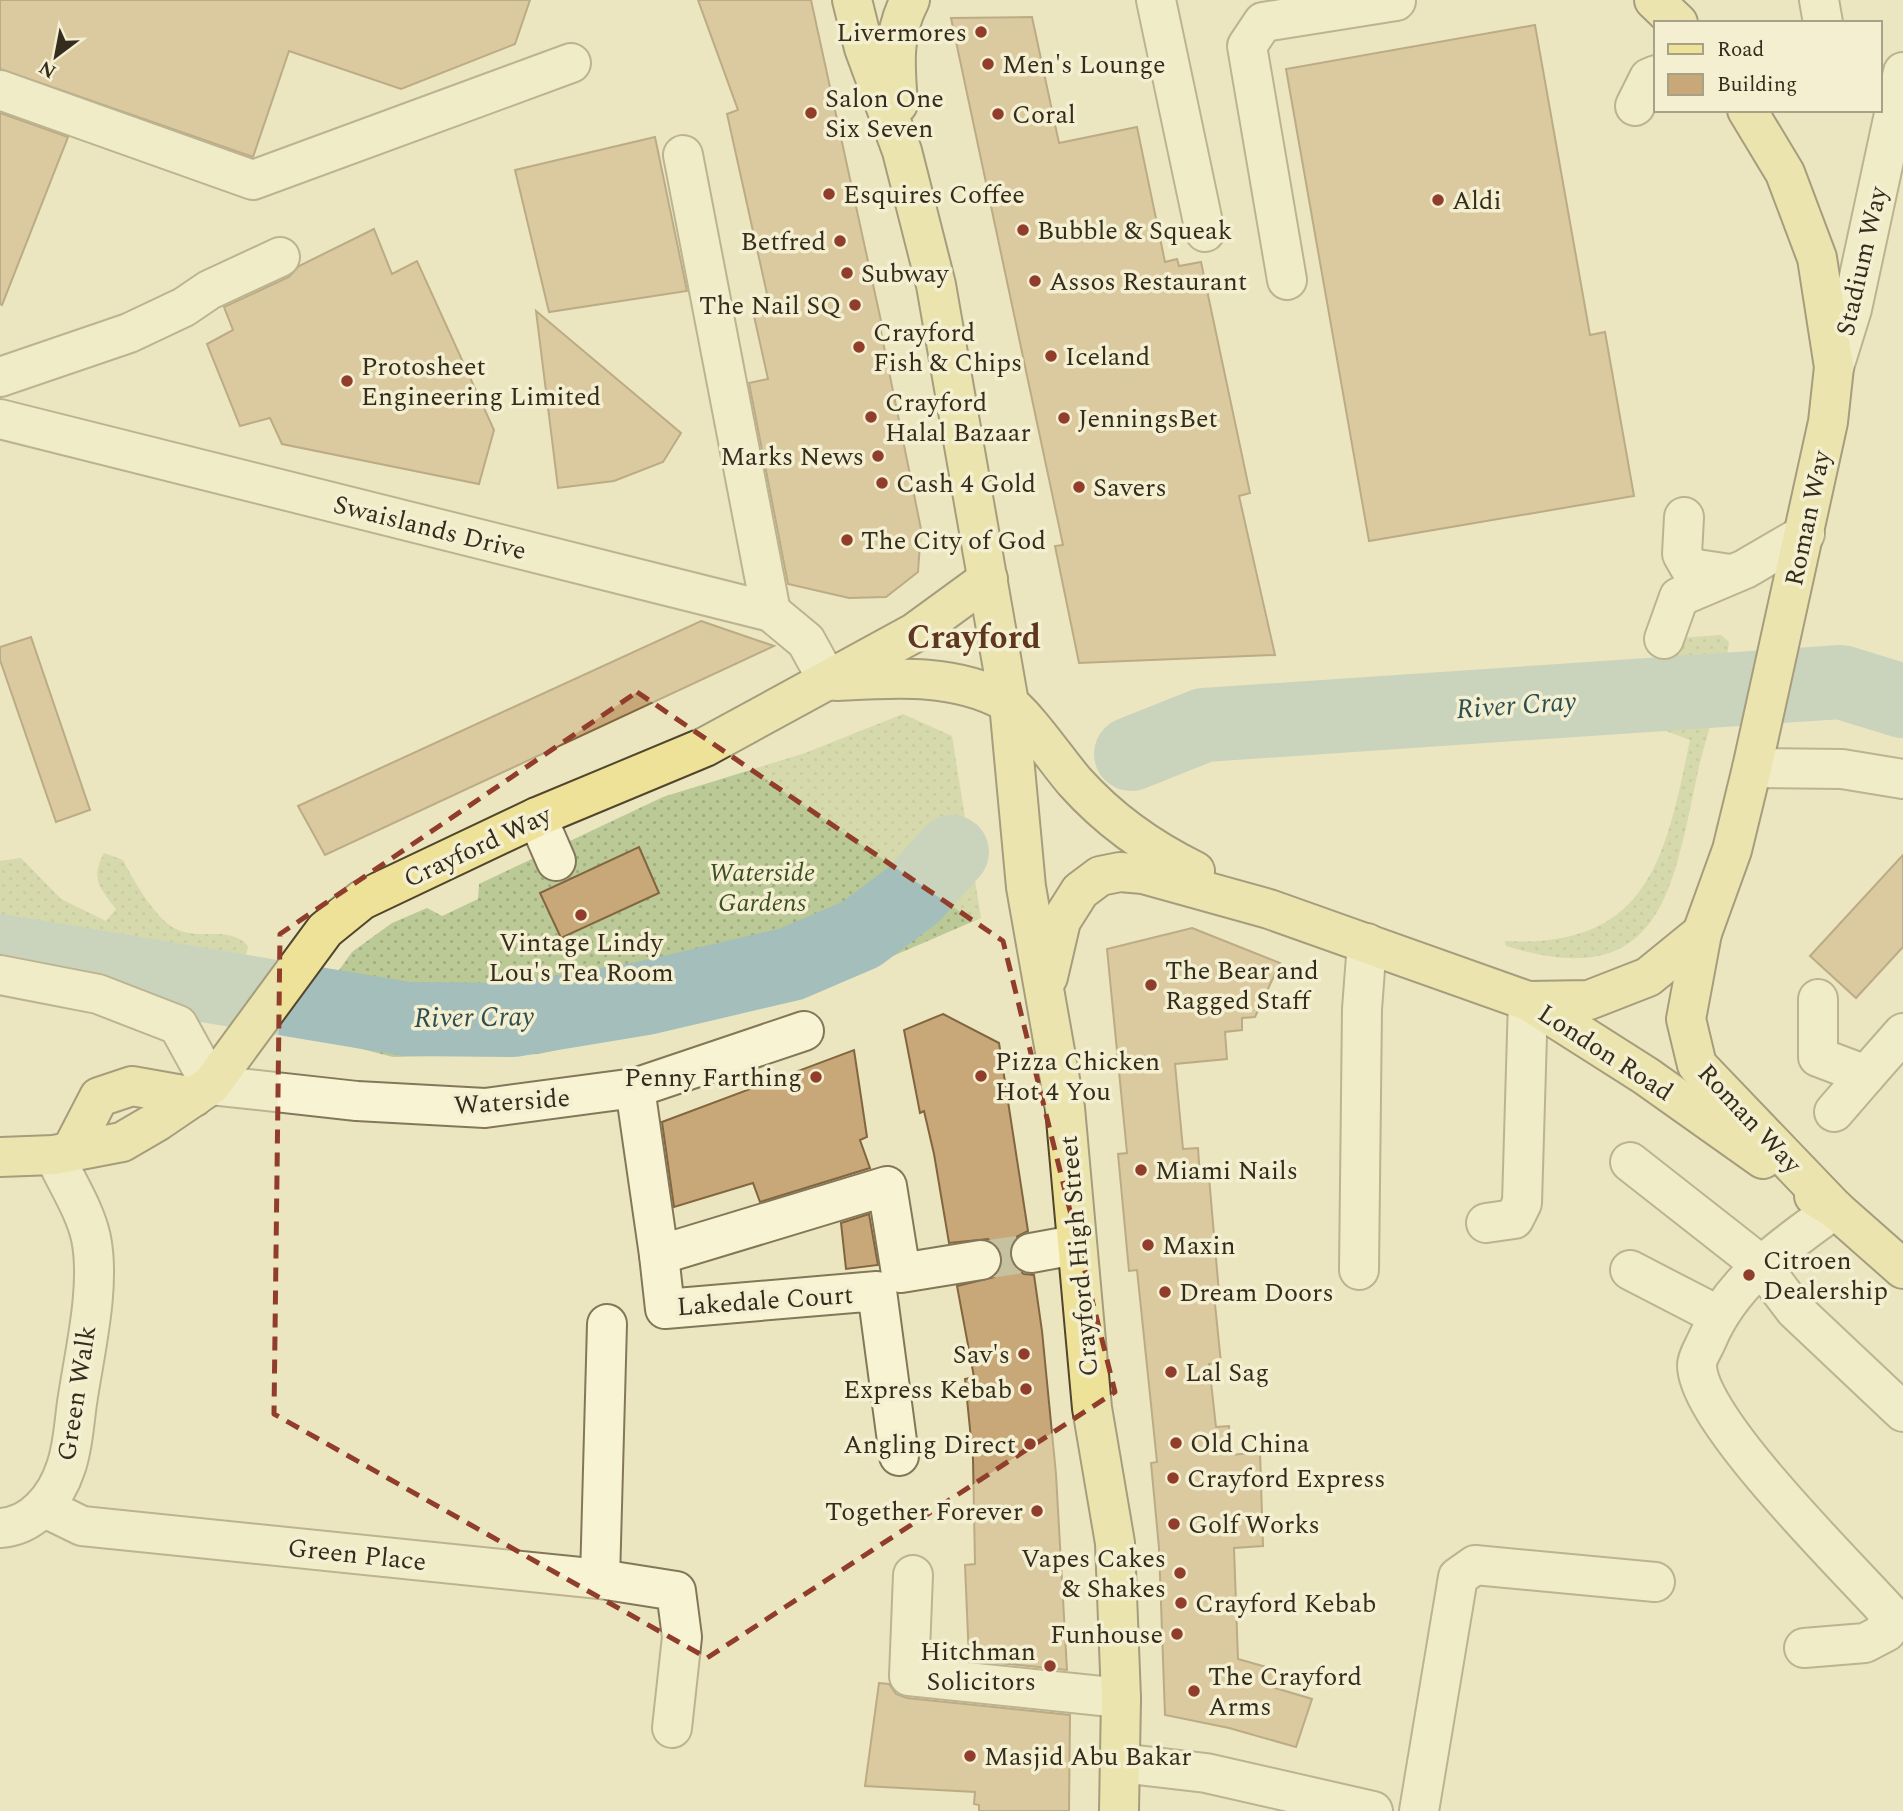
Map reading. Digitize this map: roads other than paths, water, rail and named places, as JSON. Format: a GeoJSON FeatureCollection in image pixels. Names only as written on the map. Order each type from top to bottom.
{"type":"FeatureCollection","features":[{"type":"Feature","properties":{"kind":"main road"},"geometry":{"type":"LineString","coordinates":[[852,0],[864,48],[902,151]]}},
{"type":"Feature","properties":{"kind":"main road"},"geometry":{"type":"LineString","coordinates":[[902,151],[894,53],[899,20],[910,0]]}},
{"type":"Feature","properties":{"kind":"main road"},"geometry":{"type":"LineString","coordinates":[[1654,0],[1676,21]]}},
{"type":"Feature","properties":{"kind":"main road","name":"Roman Way"},"geometry":{"type":"LineString","coordinates":[[1748,112],[1785,173],[1817,258],[1835,367],[1828,422],[1805,534],[1755,756],[1732,850],[1702,933],[1686,1018],[1697,1065],[1835,1209]]}},
{"type":"Feature","properties":{"kind":"main road","name":"Crayford High Street"},"geometry":{"type":"LineString","coordinates":[[902,151],[936,285],[988,579],[1009,703],[1026,887],[1065,1108],[1075,1245],[1092,1408],[1115,1543],[1121,1698],[1119,1811]]}},
{"type":"Feature","properties":{"kind":"main road","name":"Crayford Way"},"geometry":{"type":"LineString","coordinates":[[0,1157],[62,1153],[122,1142],[202,1091],[325,930],[362,900],[537,817],[705,747],[914,633],[988,579]]}},
{"type":"Feature","properties":{"kind":"main road","name":"Crayford Way"},"geometry":{"type":"LineString","coordinates":[[828,681],[905,678],[940,680],[978,689],[1009,703]]}},
{"type":"Feature","properties":{"kind":"main road","name":"London Road"},"geometry":{"type":"LineString","coordinates":[[1009,703],[1077,785],[1152,850],[1269,909]]}},
{"type":"Feature","properties":{"kind":"main road","name":"London Road"},"geometry":{"type":"LineString","coordinates":[[1044,993],[1061,921],[1080,891],[1100,876],[1120,872],[1143,874],[1269,909],[1528,1001],[1646,1076],[1835,1209],[1903,1269]]}},
{"type":"Feature","properties":{"kind":"main road"},"geometry":{"type":"LineString","coordinates":[[1528,1001],[1589,1000],[1648,976],[1702,933]]}},
{"type":"Feature","properties":{"kind":"street"},"geometry":{"type":"LineString","coordinates":[[1156,0],[1205,232]]}},
{"type":"Feature","properties":{"kind":"street"},"geometry":{"type":"LineString","coordinates":[[1819,0],[1823,21]]}},
{"type":"Feature","properties":{"kind":"street"},"geometry":{"type":"LineString","coordinates":[[1287,280],[1247,46],[1260,11],[1396,1]]}},
{"type":"Feature","properties":{"kind":"street"},"geometry":{"type":"LineString","coordinates":[[0,90],[253,180],[571,63]]}},
{"type":"Feature","properties":{"kind":"street"},"geometry":{"type":"LineString","coordinates":[[1635,106],[1649,78],[1654,76]]}},
{"type":"Feature","properties":{"kind":"street","name":"Stadium Way"},"geometry":{"type":"LineString","coordinates":[[1835,367],[1852,310],[1893,88]]}},
{"type":"Feature","properties":{"kind":"street"},"geometry":{"type":"LineString","coordinates":[[683,155],[771,612]]}},
{"type":"Feature","properties":{"kind":"street"},"geometry":{"type":"LineString","coordinates":[[0,377],[129,333],[184,307],[209,290],[280,257]]}},
{"type":"Feature","properties":{"kind":"street","name":"Swaislands Drive"},"geometry":{"type":"LineString","coordinates":[[0,419],[771,612],[806,641],[828,681]]}},
{"type":"Feature","properties":{"kind":"street"},"geometry":{"type":"LineString","coordinates":[[1684,517],[1682,554],[1690,568],[1730,574]]}},
{"type":"Feature","properties":{"kind":"street"},"geometry":{"type":"LineString","coordinates":[[1664,639],[1679,597],[1730,574],[1805,534]]}},
{"type":"Feature","properties":{"kind":"street"},"geometry":{"type":"LineString","coordinates":[[1755,756],[1903,779]]}},
{"type":"Feature","properties":{"kind":"street"},"geometry":{"type":"LineString","coordinates":[[537,817],[556,861]]}},
{"type":"Feature","properties":{"kind":"street"},"geometry":{"type":"LineString","coordinates":[[1359,1270],[1362,1009],[1367,943]]}},
{"type":"Feature","properties":{"kind":"street"},"geometry":{"type":"LineString","coordinates":[[0,975],[98,994],[178,1025],[202,1091]]}},
{"type":"Feature","properties":{"kind":"street"},"geometry":{"type":"LineString","coordinates":[[1818,999],[1818,1057],[1866,1075]]}},
{"type":"Feature","properties":{"kind":"street"},"geometry":{"type":"LineString","coordinates":[[1486,1223],[1514,1219],[1519,1214],[1522,1203],[1528,1001]]}},
{"type":"Feature","properties":{"kind":"street","name":"Waterside"},"geometry":{"type":"LineString","coordinates":[[202,1091],[485,1108],[635,1088],[804,1031]]}},
{"type":"Feature","properties":{"kind":"street"},"geometry":{"type":"LineString","coordinates":[[1835,1112],[1903,1033]]}},
{"type":"Feature","properties":{"kind":"street"},"geometry":{"type":"LineString","coordinates":[[635,1088],[659,1255],[887,1186],[901,1273],[981,1260]]}},
{"type":"Feature","properties":{"kind":"street","name":"Green Walk"},"geometry":{"type":"LineString","coordinates":[[0,1528],[25,1524],[43,1507],[68,1462],[94,1263],[92,1240],[62,1153]]}},
{"type":"Feature","properties":{"kind":"street"},"geometry":{"type":"LineString","coordinates":[[1630,1162],[1760,1264],[1795,1310],[1903,1412]]}},
{"type":"Feature","properties":{"kind":"street"},"geometry":{"type":"LineString","coordinates":[[1804,1648],[1865,1643],[1886,1632],[1888,1612],[1737,1445],[1709,1404],[1697,1364],[1717,1315],[1760,1264],[1835,1209]]}},
{"type":"Feature","properties":{"kind":"street"},"geometry":{"type":"LineString","coordinates":[[1031,1253],[1075,1245]]}},
{"type":"Feature","properties":{"kind":"street","name":"Lakedale Court"},"geometry":{"type":"LineString","coordinates":[[659,1255],[665,1309],[877,1291],[899,1456]]}},
{"type":"Feature","properties":{"kind":"street"},"geometry":{"type":"LineString","coordinates":[[1630,1270],[1717,1315]]}},
{"type":"Feature","properties":{"kind":"street"},"geometry":{"type":"LineString","coordinates":[[600,1579],[607,1324]]}},
{"type":"Feature","properties":{"kind":"street","name":"Green Place"},"geometry":{"type":"LineString","coordinates":[[43,1507],[82,1526],[600,1579],[676,1591],[682,1637],[672,1728]]}},
{"type":"Feature","properties":{"kind":"street"},"geometry":{"type":"LineString","coordinates":[[1419,1811],[1458,1577],[1475,1565],[1656,1582]]}},
{"type":"Feature","properties":{"kind":"street"},"geometry":{"type":"LineString","coordinates":[[913,1575],[909,1676],[1121,1698]]}},
{"type":"Feature","properties":{"kind":"street"},"geometry":{"type":"LineString","coordinates":[[1120,1763],[1206,1773],[1373,1811]]}},
{"type":"Feature","properties":{"kind":"waterway","name":"River Cray"},"geometry":{"type":"LineString","coordinates":[[1131,754],[1204,725],[1841,682],[1903,701]]}},
{"type":"Feature","properties":{"kind":"waterway","name":"River Cray"},"geometry":{"type":"LineString","coordinates":[[0,951],[407,1019],[513,1020],[646,998],[791,964],[861,934],[913,895],[952,852]]}},
{"type":"Feature","properties":{"kind":"tunnel"},"geometry":{"type":"LineString","coordinates":[[981,1260],[1031,1253]]}},
{"type":"Feature","properties":{"kind":"place","name":"Livermores"},"geometry":{"type":"Point","coordinates":[981,32]}},
{"type":"Feature","properties":{"kind":"place","name":"Men's Lounge"},"geometry":{"type":"Point","coordinates":[988,64]}},
{"type":"Feature","properties":{"kind":"place","name":"Salon One Six Seven"},"geometry":{"type":"Point","coordinates":[811,113]}},
{"type":"Feature","properties":{"kind":"place","name":"Coral"},"geometry":{"type":"Point","coordinates":[998,114]}},
{"type":"Feature","properties":{"kind":"place","name":"Esquires Coffee"},"geometry":{"type":"Point","coordinates":[829,194]}},
{"type":"Feature","properties":{"kind":"place","name":"Aldi"},"geometry":{"type":"Point","coordinates":[1438,200]}},
{"type":"Feature","properties":{"kind":"place","name":"Bubble & Squeak"},"geometry":{"type":"Point","coordinates":[1023,230]}},
{"type":"Feature","properties":{"kind":"place","name":"Betfred"},"geometry":{"type":"Point","coordinates":[840,241]}},
{"type":"Feature","properties":{"kind":"place","name":"Subway"},"geometry":{"type":"Point","coordinates":[847,273]}},
{"type":"Feature","properties":{"kind":"place","name":"Assos Restaurant"},"geometry":{"type":"Point","coordinates":[1035,281]}},
{"type":"Feature","properties":{"kind":"place","name":"The Nail SQ"},"geometry":{"type":"Point","coordinates":[855,305]}},
{"type":"Feature","properties":{"kind":"place","name":"Crayford Fish & Chips"},"geometry":{"type":"Point","coordinates":[859,347]}},
{"type":"Feature","properties":{"kind":"place","name":"Iceland"},"geometry":{"type":"Point","coordinates":[1051,356]}},
{"type":"Feature","properties":{"kind":"place","name":"Protosheet Engineering Limited"},"geometry":{"type":"Point","coordinates":[347,381]}},
{"type":"Feature","properties":{"kind":"place","name":"Crayford Halal Bazaar"},"geometry":{"type":"Point","coordinates":[871,417]}},
{"type":"Feature","properties":{"kind":"place","name":"JenningsBet"},"geometry":{"type":"Point","coordinates":[1064,418]}},
{"type":"Feature","properties":{"kind":"place","name":"Marks News"},"geometry":{"type":"Point","coordinates":[878,456]}},
{"type":"Feature","properties":{"kind":"place","name":"Cash 4 Gold"},"geometry":{"type":"Point","coordinates":[882,483]}},
{"type":"Feature","properties":{"kind":"place","name":"Savers"},"geometry":{"type":"Point","coordinates":[1079,487]}},
{"type":"Feature","properties":{"kind":"place","name":"The City of God"},"geometry":{"type":"Point","coordinates":[847,540]}},
{"type":"Feature","properties":{"kind":"place","name":"Vintage Lindy Lou's Tea Room"},"geometry":{"type":"Point","coordinates":[581,915]}},
{"type":"Feature","properties":{"kind":"place","name":"The Bear and Ragged Staff"},"geometry":{"type":"Point","coordinates":[1151,985]}},
{"type":"Feature","properties":{"kind":"place","name":"Pizza Chicken Hot 4 You"},"geometry":{"type":"Point","coordinates":[981,1076]}},
{"type":"Feature","properties":{"kind":"place","name":"Penny Farthing"},"geometry":{"type":"Point","coordinates":[816,1077]}},
{"type":"Feature","properties":{"kind":"place","name":"Miami Nails"},"geometry":{"type":"Point","coordinates":[1141,1170]}},
{"type":"Feature","properties":{"kind":"place","name":"Maxin"},"geometry":{"type":"Point","coordinates":[1148,1245]}},
{"type":"Feature","properties":{"kind":"place","name":"Citroen Dealership"},"geometry":{"type":"Point","coordinates":[1749,1275]}},
{"type":"Feature","properties":{"kind":"place","name":"Dream Doors"},"geometry":{"type":"Point","coordinates":[1165,1292]}},
{"type":"Feature","properties":{"kind":"place","name":"Sav's"},"geometry":{"type":"Point","coordinates":[1024,1354]}},
{"type":"Feature","properties":{"kind":"place","name":"Lal Sag"},"geometry":{"type":"Point","coordinates":[1171,1372]}},
{"type":"Feature","properties":{"kind":"place","name":"Express Kebab"},"geometry":{"type":"Point","coordinates":[1026,1389]}},
{"type":"Feature","properties":{"kind":"place","name":"Old China"},"geometry":{"type":"Point","coordinates":[1176,1443]}},
{"type":"Feature","properties":{"kind":"place","name":"Angling Direct"},"geometry":{"type":"Point","coordinates":[1030,1444]}},
{"type":"Feature","properties":{"kind":"place","name":"Crayford Express"},"geometry":{"type":"Point","coordinates":[1173,1478]}},
{"type":"Feature","properties":{"kind":"place","name":"Together Forever"},"geometry":{"type":"Point","coordinates":[1037,1511]}},
{"type":"Feature","properties":{"kind":"place","name":"Golf Works"},"geometry":{"type":"Point","coordinates":[1174,1524]}},
{"type":"Feature","properties":{"kind":"place","name":"Vapes Cakes & Shakes"},"geometry":{"type":"Point","coordinates":[1180,1573]}},
{"type":"Feature","properties":{"kind":"place","name":"Crayford Kebab"},"geometry":{"type":"Point","coordinates":[1181,1603]}},
{"type":"Feature","properties":{"kind":"place","name":"Funhouse"},"geometry":{"type":"Point","coordinates":[1177,1634]}},
{"type":"Feature","properties":{"kind":"place","name":"Hitchman Solicitors"},"geometry":{"type":"Point","coordinates":[1050,1666]}},
{"type":"Feature","properties":{"kind":"place","name":"The Crayford Arms"},"geometry":{"type":"Point","coordinates":[1194,1691]}},
{"type":"Feature","properties":{"kind":"place","name":"Masjid Abu Bakar"},"geometry":{"type":"Point","coordinates":[970,1756]}},
{"type":"Feature","properties":{"kind":"district","name":"Crayford"},"geometry":{"type":"Point","coordinates":[974,636]}},
{"type":"Feature","properties":{"kind":"park label","name":"Waterside Gardens"},"geometry":{"type":"Point","coordinates":[762,886]}}]}
